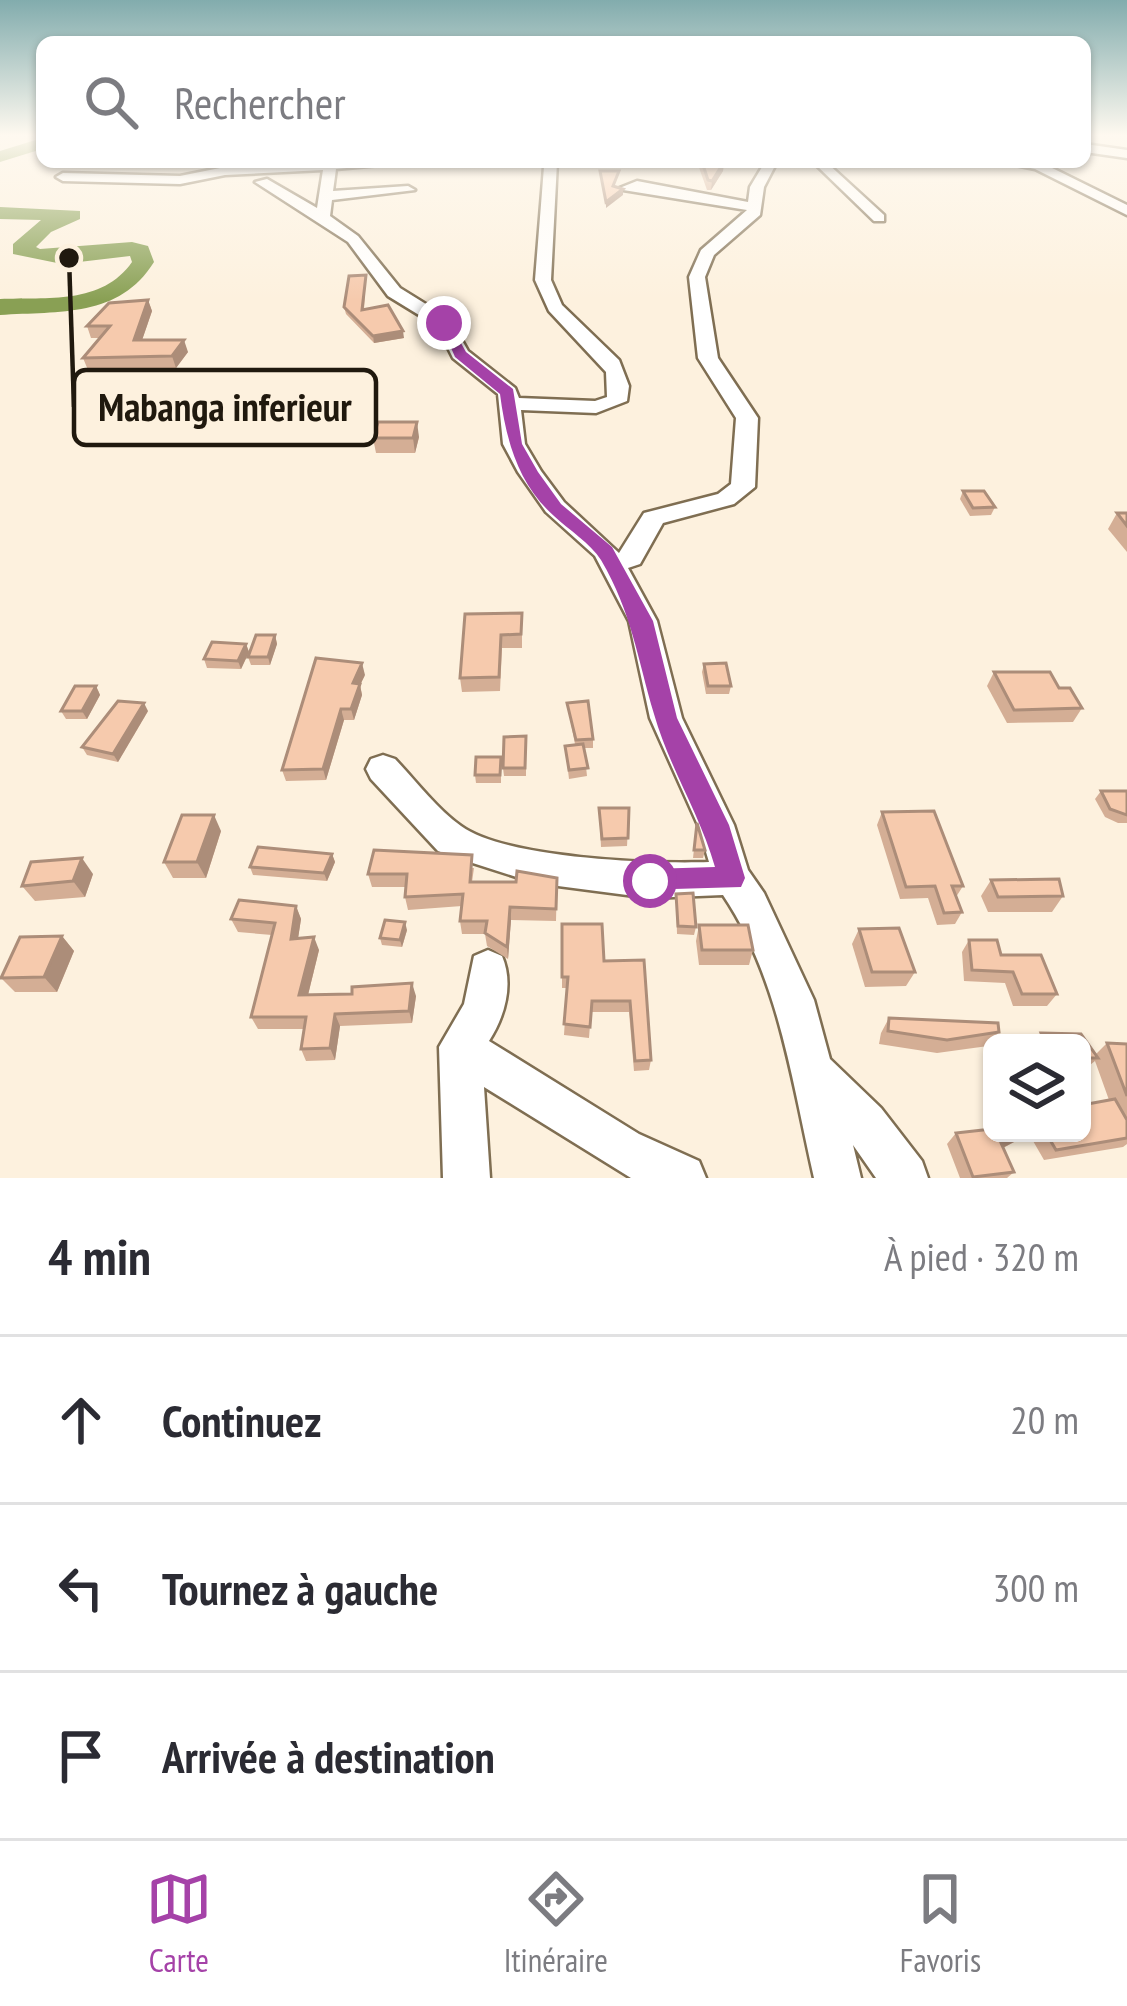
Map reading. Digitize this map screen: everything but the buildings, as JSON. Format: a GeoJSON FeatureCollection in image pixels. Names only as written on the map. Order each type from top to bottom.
{"type":"FeatureCollection","features":[{"type":"Feature","properties":{"kind":"street"},"geometry":{"type":"LineString","coordinates":[[283,190],[324,206],[394,292],[444,323],[460,354],[493,378],[513,404],[514,444],[530,472],[554,508],[592,537],[614,564],[643,621],[666,718],[716,825],[732,878],[752,905],[794,1000],[838,1178]]}},
{"type":"Feature","properties":{"kind":"street"},"geometry":{"type":"LineString","coordinates":[[324,206],[326,190]]}},
{"type":"Feature","properties":{"kind":"street"},"geometry":{"type":"LineString","coordinates":[[324,206],[408,190]]}},
{"type":"Feature","properties":{"kind":"street"},"geometry":{"type":"LineString","coordinates":[[513,404],[596,407],[617,400],[620,389],[616,366],[553,305],[538,243],[550,190]]}},
{"type":"Feature","properties":{"kind":"street"},"geometry":{"type":"LineString","coordinates":[[664,190],[755,207]]}},
{"type":"Feature","properties":{"kind":"street"},"geometry":{"type":"LineString","coordinates":[[614,564],[631,558],[653,518],[726,499],[743,487],[746,418],[708,358],[697,277],[706,253],[753,215],[758,190]]}},
{"type":"Feature","properties":{"kind":"street"},"geometry":{"type":"LineString","coordinates":[[850,190],[880,218]]}},
{"type":"Feature","properties":{"kind":"street"},"geometry":{"type":"LineString","coordinates":[[1085,190],[1127,211]]}},
{"type":"Feature","properties":{"kind":"street"},"geometry":{"type":"LineString","coordinates":[[382,769],[451,840],[535,867],[650,881],[732,878]]}},
{"type":"Feature","properties":{"kind":"street"},"geometry":{"type":"LineString","coordinates":[[467,1178],[460,1047],[484,1011],[488,970]]}},
{"type":"Feature","properties":{"kind":"street"},"geometry":{"type":"LineString","coordinates":[[460,1047],[623,1150],[682,1178]]}},
{"type":"Feature","properties":{"kind":"street"},"geometry":{"type":"LineString","coordinates":[[811,1070],[865,1124],[905,1178]]}},
{"type":"Feature","properties":{"kind":"waterway"},"geometry":{"type":"LineString","coordinates":[[0,213],[73,215],[43,227],[21,249],[35,254],[62,257],[132,249],[140,251],[143,262],[132,279],[100,298],[0,307]]}},
{"type":"Feature","properties":{"kind":"place","name":"Mabanga inferieur"},"geometry":{"type":"Point","coordinates":[69,258]}},
{"type":"Feature","properties":{"kind":"route"},"geometry":{"type":"LineString","coordinates":[[444,323],[460,354],[508,392],[514,444],[530,472],[554,508],[605,551],[643,621],[666,718],[716,825],[732,878],[650,881]]}}]}
